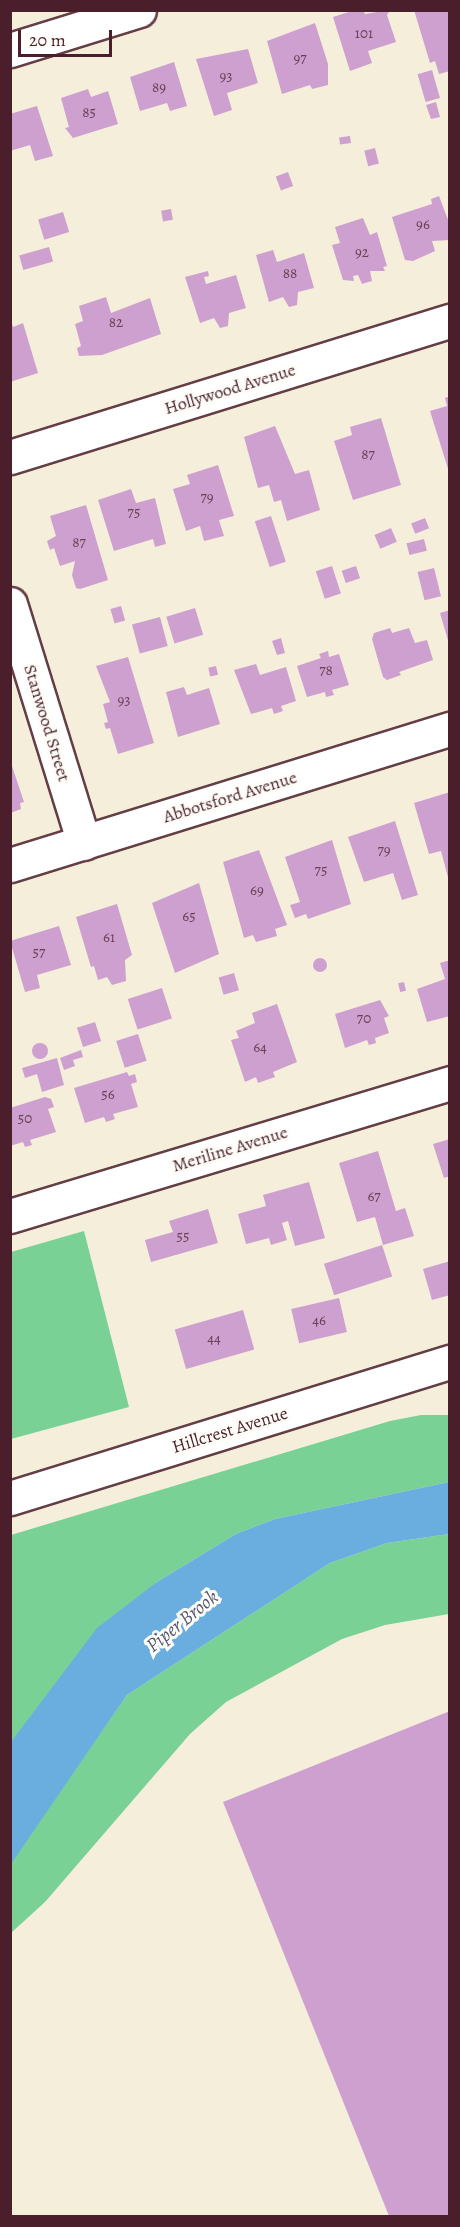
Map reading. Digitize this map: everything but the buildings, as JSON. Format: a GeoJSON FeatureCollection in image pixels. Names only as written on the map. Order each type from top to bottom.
{"type":"FeatureCollection","features":[{"type":"Feature","properties":{"kind":"street"},"geometry":{"type":"LineString","coordinates":[[10,50],[139,10]]}},
{"type":"Feature","properties":{"kind":"street","name":"Hollywood Avenue"},"geometry":{"type":"LineString","coordinates":[[10,457],[450,321]]}},
{"type":"Feature","properties":{"kind":"street","name":"Stanwood Street"},"geometry":{"type":"LineString","coordinates":[[10,604],[84,843]]}},
{"type":"Feature","properties":{"kind":"street","name":"Abbotsford Avenue"},"geometry":{"type":"LineString","coordinates":[[10,865],[450,729]]}},
{"type":"Feature","properties":{"kind":"street","name":"Meriline Avenue"},"geometry":{"type":"LineString","coordinates":[[10,1216],[450,1083]]}},
{"type":"Feature","properties":{"kind":"street","name":"Hillcrest Avenue"},"geometry":{"type":"LineString","coordinates":[[10,1498],[450,1362]]}},
{"type":"Feature","properties":{"kind":"green space"},"geometry":{"type":"Polygon","coordinates":[[[84,1231],[129,1407],[11,1439],[11,1252],[84,1231]]]}},
{"type":"Feature","properties":{"kind":"green space"},"geometry":{"type":"Polygon","coordinates":[[[421,1415],[449,1415],[449,1482],[275,1519],[236,1534],[157,1582],[11,1742],[11,1535],[390,1421],[421,1415]]]}},
{"type":"Feature","properties":{"kind":"green space"},"geometry":{"type":"Polygon","coordinates":[[[449,1534],[449,1614],[385,1625],[342,1639],[226,1702],[190,1734],[45,1902],[11,1933],[10,1864],[127,1695],[330,1563],[387,1543],[449,1534]]]}},
{"type":"Feature","properties":{"kind":"water","name":"Piper Brook"},"geometry":{"type":"Polygon","coordinates":[[[449,1482],[449,1534],[387,1543],[330,1563],[127,1695],[11,1864],[11,1742],[97,1628],[157,1582],[236,1534],[275,1519],[449,1482]]]}}]}
